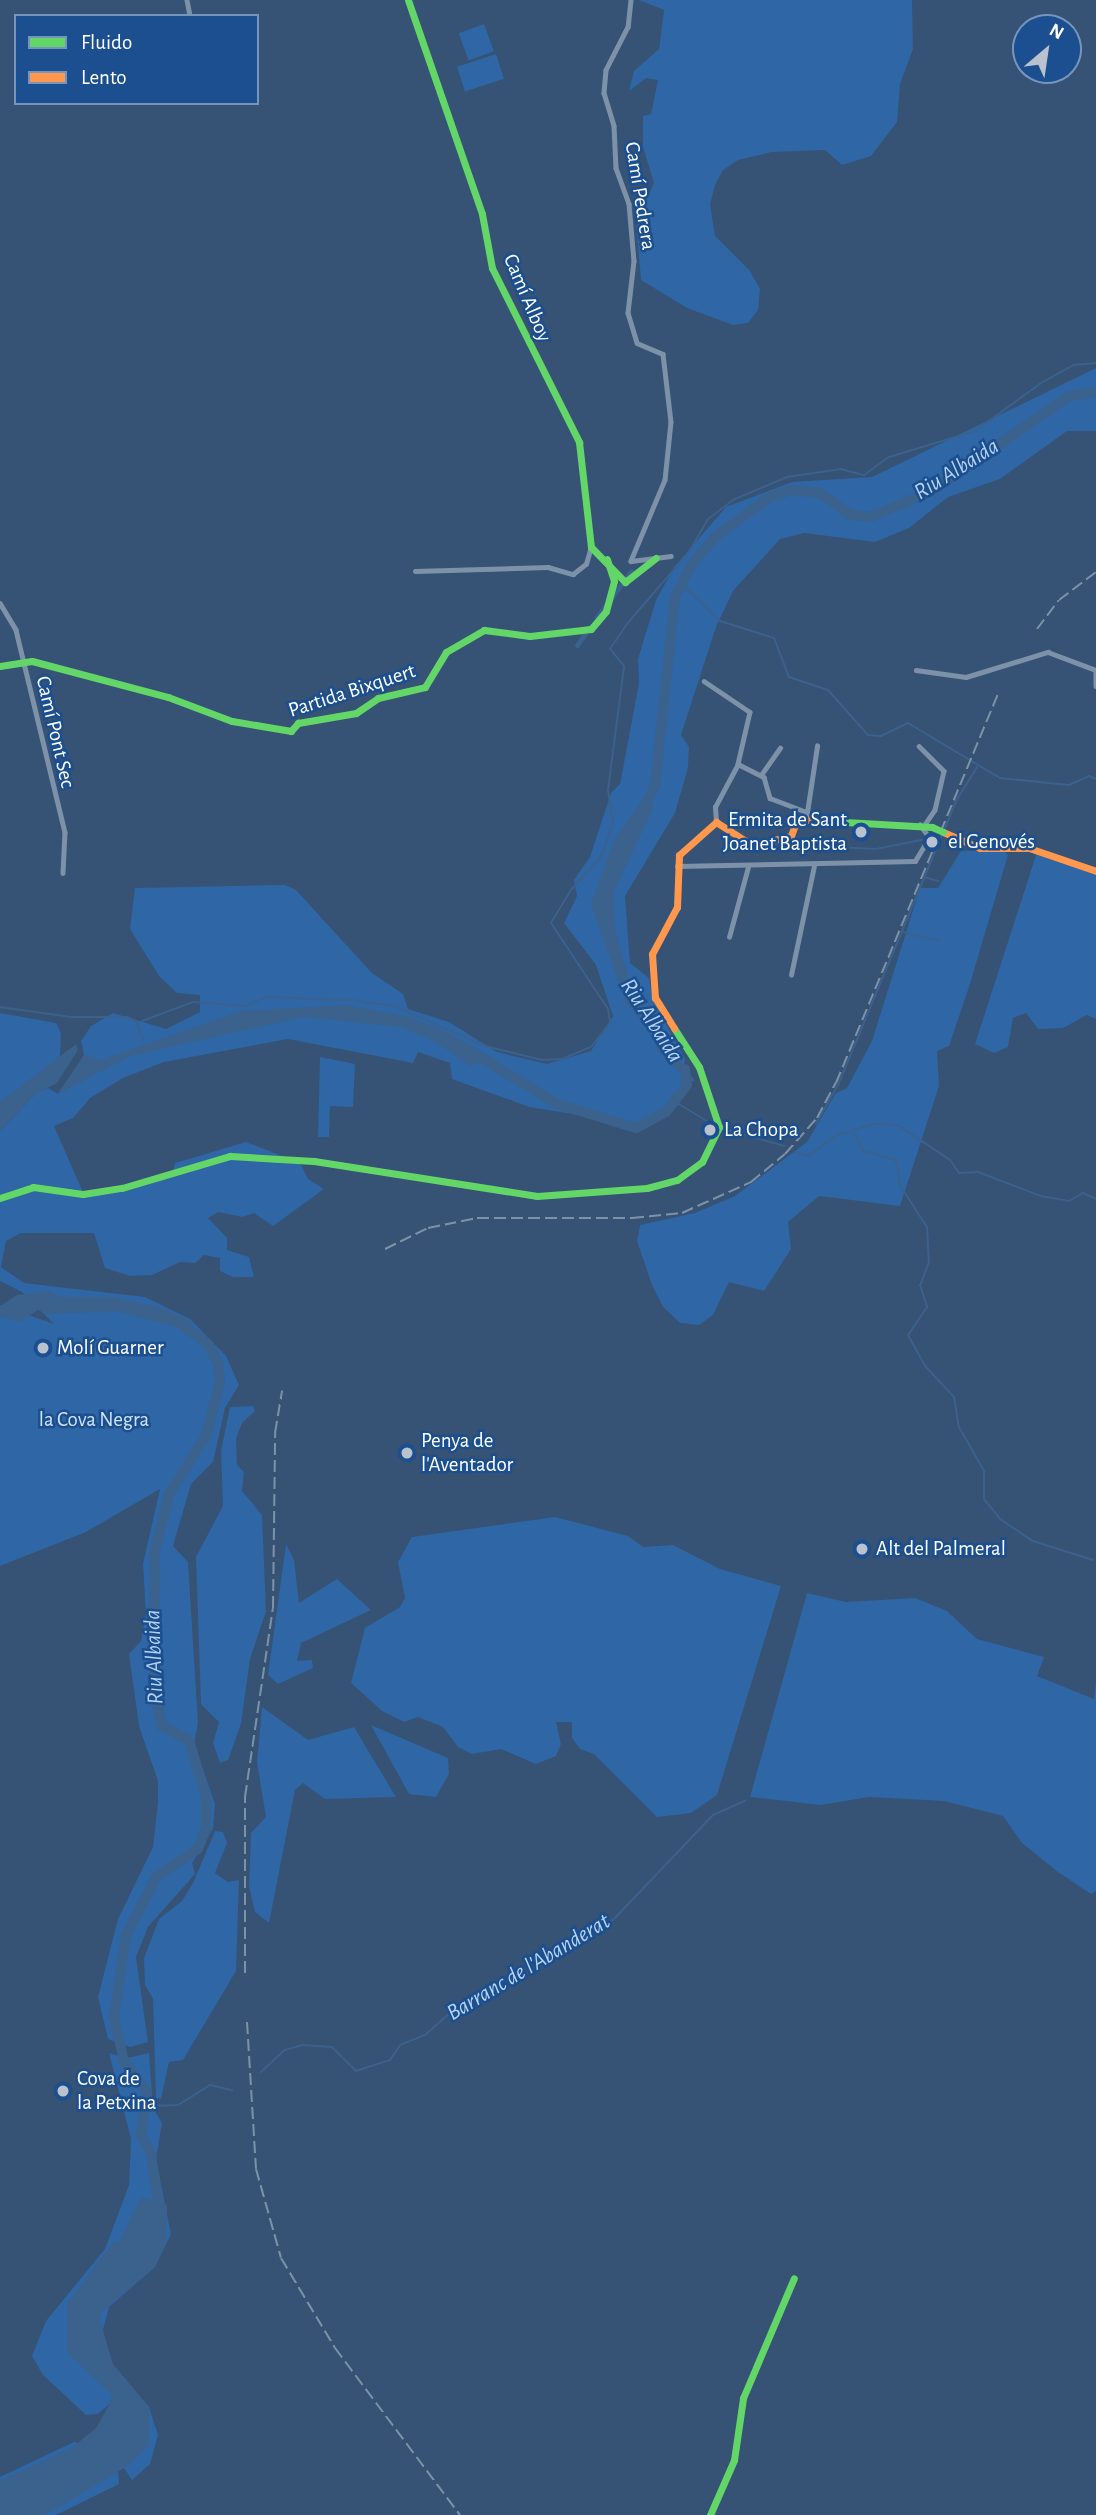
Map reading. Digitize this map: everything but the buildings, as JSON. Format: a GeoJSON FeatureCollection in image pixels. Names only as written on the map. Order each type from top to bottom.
{"type":"FeatureCollection","features":[{"type":"Feature","properties":{"kind":"street","name":"Camí Alboy"},"geometry":{"type":"LineString","coordinates":[[408,0],[482,214],[492,268],[579,442],[591,547]]}},
{"type":"Feature","properties":{"kind":"street","name":"Camí Pedrera"},"geometry":{"type":"LineString","coordinates":[[631,0],[628,27],[606,70],[604,93],[614,126],[616,168],[629,204],[634,261],[628,313],[638,343],[663,354],[670,404],[667,472],[631,561],[656,558]]}},
{"type":"Feature","properties":{"kind":"street"},"geometry":{"type":"LineString","coordinates":[[415,571],[548,567],[573,574],[586,564],[591,547],[607,559],[625,582],[656,558],[671,556]]}},
{"type":"Feature","properties":{"kind":"street","name":"Partida Bixquert"},"geometry":{"type":"LineString","coordinates":[[22,661],[168,697],[232,721],[291,731],[298,723],[356,713],[379,698],[425,687],[446,652],[484,631],[530,636],[591,629],[606,611],[614,583],[607,559]]}},
{"type":"Feature","properties":{"kind":"street","name":"Camí Pont Sec"},"geometry":{"type":"LineString","coordinates":[[0,603],[16,630],[65,832],[64,873]]}},
{"type":"Feature","properties":{"kind":"street"},"geometry":{"type":"LineString","coordinates":[[916,670],[966,677],[1048,652],[1096,671],[1096,686]]}},
{"type":"Feature","properties":{"kind":"street"},"geometry":{"type":"LineString","coordinates":[[0,666],[22,661]]}},
{"type":"Feature","properties":{"kind":"street"},"geometry":{"type":"LineString","coordinates":[[704,681],[750,712],[738,764],[715,807],[716,822]]}},
{"type":"Feature","properties":{"kind":"street"},"geometry":{"type":"LineString","coordinates":[[806,816],[817,746]]}},
{"type":"Feature","properties":{"kind":"street"},"geometry":{"type":"LineString","coordinates":[[676,865],[814,866],[919,861],[929,838],[926,825],[936,807],[944,771],[919,746]]}},
{"type":"Feature","properties":{"kind":"street"},"geometry":{"type":"LineString","coordinates":[[761,775],[780,748]]}},
{"type":"Feature","properties":{"kind":"street"},"geometry":{"type":"LineString","coordinates":[[738,764],[761,775],[770,798],[806,816],[926,825],[980,848],[1029,848],[1096,870]]}},
{"type":"Feature","properties":{"kind":"street"},"geometry":{"type":"LineString","coordinates":[[716,822],[757,845],[791,836],[797,819],[806,816]]}},
{"type":"Feature","properties":{"kind":"street"},"geometry":{"type":"LineString","coordinates":[[0,1198],[33,1187],[83,1194],[122,1188],[230,1156],[314,1161],[422,1183],[537,1196],[647,1188],[677,1180],[702,1161],[719,1127],[699,1067],[655,998],[652,954],[677,907],[676,865],[679,855],[716,822]]}},
{"type":"Feature","properties":{"kind":"street"},"geometry":{"type":"LineString","coordinates":[[791,975],[814,866]]}},
{"type":"Feature","properties":{"kind":"street"},"geometry":{"type":"LineString","coordinates":[[729,937],[748,867]]}},
{"type":"Feature","properties":{"kind":"street"},"geometry":{"type":"LineString","coordinates":[[710,2515],[734,2460],[743,2398],[793,2278]]}},
{"type":"Feature","properties":{"kind":"green space"},"geometry":{"type":"Polygon","coordinates":[[[639,0],[912,0],[913,49],[900,84],[897,122],[871,156],[842,165],[825,150],[772,152],[738,160],[723,170],[715,185],[710,204],[715,236],[750,271],[760,289],[758,310],[748,323],[733,325],[687,308],[641,280],[636,222],[654,183],[643,147],[643,116],[651,114],[658,80],[646,78],[629,91],[634,71],[659,49],[664,10],[639,0]]]}},
{"type":"Feature","properties":{"kind":"green space"},"geometry":{"type":"Polygon","coordinates":[[[484,24],[494,51],[469,60],[459,33],[484,24]]]}},
{"type":"Feature","properties":{"kind":"green space"},"geometry":{"type":"Polygon","coordinates":[[[496,54],[504,79],[465,91],[457,67],[496,54]]]}},
{"type":"Feature","properties":{"kind":"green space","name":"la Cova Negra"},"geometry":{"type":"Polygon","coordinates":[[[1096,368],[1096,431],[1067,431],[1000,479],[948,497],[909,528],[875,542],[804,533],[780,539],[733,591],[716,627],[681,735],[689,747],[688,768],[675,813],[625,896],[630,963],[649,978],[653,1000],[685,1059],[681,1090],[657,1118],[635,1124],[529,1107],[452,1079],[450,1063],[418,1052],[413,1063],[288,1039],[164,1062],[123,1078],[90,1098],[73,1118],[54,1126],[85,1197],[172,1175],[175,1163],[246,1142],[300,1163],[308,1179],[324,1189],[273,1226],[254,1213],[242,1217],[218,1212],[208,1218],[227,1238],[227,1250],[249,1257],[254,1277],[233,1277],[220,1271],[220,1258],[204,1255],[195,1263],[180,1262],[152,1275],[130,1276],[105,1268],[94,1233],[21,1233],[6,1241],[1,1267],[24,1283],[145,1297],[190,1319],[226,1356],[239,1385],[225,1408],[213,1462],[191,1484],[173,1546],[188,1562],[198,1723],[194,1744],[215,1804],[213,1829],[192,1863],[195,1874],[148,1927],[136,1957],[148,2042],[130,2047],[108,2039],[98,1997],[118,1919],[153,1847],[158,1802],[158,1781],[139,1726],[129,1654],[141,1641],[146,1615],[143,1564],[160,1489],[86,1532],[0,1566],[0,1305],[54,1324],[22,1292],[0,1281],[0,1131],[38,1091],[48,1088],[58,1094],[84,1055],[81,1041],[91,1026],[113,1013],[166,1029],[200,1012],[200,995],[177,993],[159,976],[130,929],[135,888],[285,885],[296,890],[372,973],[403,994],[408,1009],[449,1022],[497,1052],[547,1064],[591,1051],[613,1016],[596,965],[564,923],[577,896],[574,880],[590,857],[611,793],[620,784],[639,683],[638,659],[656,600],[675,566],[726,507],[792,482],[872,477],[1096,368]]]}},
{"type":"Feature","properties":{"kind":"green space"},"geometry":{"type":"Polygon","coordinates":[[[1003,850],[1008,855],[969,987],[949,1046],[937,1051],[939,1086],[900,1206],[819,1196],[788,1222],[791,1249],[764,1291],[729,1282],[713,1315],[699,1325],[680,1323],[663,1307],[652,1285],[637,1241],[640,1225],[695,1213],[735,1196],[807,1142],[836,1093],[847,1088],[872,1041],[920,888],[938,888],[961,851],[1003,850]]]}},
{"type":"Feature","properties":{"kind":"green space"},"geometry":{"type":"Polygon","coordinates":[[[1037,852],[1096,873],[1096,1019],[1087,1015],[1063,1028],[1038,1029],[1026,1013],[1013,1018],[1008,1047],[994,1053],[975,1044],[1037,852]]]}},
{"type":"Feature","properties":{"kind":"green space"},"geometry":{"type":"Polygon","coordinates":[[[0,1013],[56,1023],[61,1033],[60,1059],[0,1121],[0,1013]]]}},
{"type":"Feature","properties":{"kind":"green space"},"geometry":{"type":"Polygon","coordinates":[[[320,1057],[355,1064],[353,1107],[330,1106],[329,1137],[318,1137],[320,1057]]]}},
{"type":"Feature","properties":{"kind":"green space"},"geometry":{"type":"Polygon","coordinates":[[[253,1406],[255,1411],[242,1423],[236,1439],[237,1465],[244,1472],[242,1491],[262,1515],[266,1611],[250,1659],[241,1724],[228,1760],[220,1763],[213,1743],[219,1722],[201,1704],[196,1557],[223,1506],[221,1451],[230,1407],[253,1406]]]}},
{"type":"Feature","properties":{"kind":"green space"},"geometry":{"type":"Polygon","coordinates":[[[555,1517],[628,1536],[643,1547],[673,1545],[720,1569],[781,1586],[717,1795],[691,1813],[657,1817],[594,1754],[580,1749],[572,1738],[572,1722],[556,1722],[561,1744],[556,1756],[536,1764],[501,1749],[472,1754],[458,1747],[443,1727],[418,1717],[404,1722],[382,1711],[351,1683],[365,1628],[400,1607],[405,1598],[398,1562],[412,1537],[555,1517]]]}},
{"type":"Feature","properties":{"kind":"green space"},"geometry":{"type":"Polygon","coordinates":[[[286,1544],[294,1560],[299,1603],[337,1579],[371,1610],[301,1643],[297,1661],[312,1660],[313,1668],[278,1684],[268,1675],[286,1544]]]}},
{"type":"Feature","properties":{"kind":"green space"},"geometry":{"type":"Polygon","coordinates":[[[807,1593],[846,1602],[915,1598],[947,1611],[977,1639],[1044,1657],[1037,1676],[1094,1699],[1096,1682],[1096,1891],[1091,1894],[1022,1843],[1003,1816],[944,1801],[869,1797],[821,1805],[750,1797],[807,1593]]]}},
{"type":"Feature","properties":{"kind":"green space"},"geometry":{"type":"Polygon","coordinates":[[[262,1707],[308,1740],[354,1727],[396,1797],[325,1799],[303,1783],[295,1790],[269,1923],[255,1912],[249,1886],[251,1833],[266,1817],[257,1762],[262,1707]]]}},
{"type":"Feature","properties":{"kind":"green space"},"geometry":{"type":"Polygon","coordinates":[[[371,1725],[448,1758],[449,1774],[436,1797],[409,1794],[371,1725]]]}},
{"type":"Feature","properties":{"kind":"green space"},"geometry":{"type":"Polygon","coordinates":[[[215,1831],[223,1832],[227,1843],[215,1873],[228,1882],[239,1880],[236,1971],[183,2060],[169,2062],[161,2099],[156,2098],[153,1999],[145,1985],[144,1958],[159,1919],[182,1901],[193,1883],[215,1831]]]}},
{"type":"Feature","properties":{"kind":"green space"},"geometry":{"type":"Polygon","coordinates":[[[109,2053],[127,2058],[149,2053],[153,2108],[162,2123],[156,2159],[171,2234],[155,2267],[109,2307],[103,2330],[108,2361],[149,2407],[158,2435],[150,2464],[132,2480],[124,2468],[118,2471],[119,2484],[56,2515],[0,2515],[0,2477],[74,2442],[94,2446],[114,2400],[98,2414],[86,2415],[43,2375],[32,2356],[46,2321],[105,2249],[129,2185],[131,2139],[109,2053]]]}},
{"type":"Feature","properties":{"kind":"water"},"geometry":{"type":"Polygon","coordinates":[[[643,800],[654,806],[614,892],[615,928],[630,985],[695,1081],[689,1082],[657,1050],[654,1035],[626,1003],[591,904],[615,838],[643,800]]]}},
{"type":"Feature","properties":{"kind":"water"},"geometry":{"type":"Polygon","coordinates":[[[347,1005],[409,1017],[450,1034],[475,1048],[481,1062],[471,1066],[436,1042],[401,1027],[303,1017],[130,1056],[58,1094],[84,1055],[101,1060],[241,1011],[347,1005]]]}},
{"type":"Feature","properties":{"kind":"water"},"geometry":{"type":"Polygon","coordinates":[[[76,1044],[78,1050],[57,1083],[34,1095],[0,1131],[0,1102],[76,1044]]]}},
{"type":"Feature","properties":{"kind":"water"},"geometry":{"type":"Polygon","coordinates":[[[50,1291],[59,1297],[112,1297],[159,1307],[192,1322],[187,1330],[116,1311],[46,1314],[38,1310],[22,1321],[0,1317],[0,1306],[17,1295],[50,1291]]]}},
{"type":"Feature","properties":{"kind":"water"},"geometry":{"type":"Polygon","coordinates":[[[141,2197],[167,2205],[166,2242],[155,2267],[102,2311],[100,2321],[113,2364],[149,2407],[149,2444],[129,2465],[45,2515],[0,2515],[0,2481],[73,2447],[96,2428],[109,2405],[112,2395],[67,2352],[67,2304],[114,2241],[119,2242],[141,2197]]]}},
{"type":"Feature","properties":{"kind":"waterway"},"geometry":{"type":"LineString","coordinates":[[142,1021],[193,1002],[246,1006],[265,997],[352,1000],[394,1006],[485,1046],[542,1060],[562,1059],[592,1046],[610,1022],[608,1009],[551,923],[570,891],[602,856],[613,822],[608,790],[624,666],[610,649],[626,625],[689,552],[708,519],[735,499],[787,477],[841,469],[864,475],[889,457],[975,431],[1041,383],[1074,365],[1096,363]]}},
{"type":"Feature","properties":{"kind":"waterway","name":"Riu Albaida"},"geometry":{"type":"LineString","coordinates":[[641,812],[655,786],[675,597],[691,565],[716,536],[770,497],[791,490],[820,493],[850,515],[871,517],[932,491],[1069,396],[1096,392]]}},
{"type":"Feature","properties":{"kind":"waterway"},"geometry":{"type":"LineString","coordinates":[[597,617],[631,571]]}},
{"type":"Feature","properties":{"kind":"waterway"},"geometry":{"type":"LineString","coordinates":[[681,583],[720,621],[774,638],[789,677],[828,690],[868,735],[881,736],[908,723],[1000,778],[1069,785],[1089,776],[1096,779]]}},
{"type":"Feature","properties":{"kind":"waterway"},"geometry":{"type":"LineString","coordinates":[[577,645],[589,628]]}},
{"type":"Feature","properties":{"kind":"waterway"},"geometry":{"type":"LineString","coordinates":[[816,1124],[838,1085],[956,801],[977,767]]}},
{"type":"Feature","properties":{"kind":"waterway"},"geometry":{"type":"LineString","coordinates":[[814,846],[876,849],[926,839]]}},
{"type":"Feature","properties":{"kind":"waterway"},"geometry":{"type":"LineString","coordinates":[[924,877],[938,881]]}},
{"type":"Feature","properties":{"kind":"waterway"},"geometry":{"type":"LineString","coordinates":[[903,932],[939,941]]}},
{"type":"Feature","properties":{"kind":"waterway"},"geometry":{"type":"LineString","coordinates":[[0,1007],[71,1017],[127,1017],[136,1021],[144,1042]]}},
{"type":"Feature","properties":{"kind":"waterway","name":"Riu Albaida"},"geometry":{"type":"LineString","coordinates":[[469,1050],[557,1104],[636,1128],[666,1112],[687,1085],[685,1069]]}},
{"type":"Feature","properties":{"kind":"waterway"},"geometry":{"type":"LineString","coordinates":[[674,1101],[715,1126]]}},
{"type":"Feature","properties":{"kind":"waterway"},"geometry":{"type":"LineString","coordinates":[[795,1152],[808,1156],[837,1135],[874,1124],[898,1125],[950,1160],[959,1173],[978,1172],[1041,1196],[1069,1201],[1083,1193],[1096,1199]]}},
{"type":"Feature","properties":{"kind":"waterway"},"geometry":{"type":"LineString","coordinates":[[721,1128],[784,1146]]}},
{"type":"Feature","properties":{"kind":"waterway"},"geometry":{"type":"LineString","coordinates":[[854,1133],[863,1151],[896,1160],[901,1187],[927,1227],[929,1262],[920,1285],[927,1307],[908,1335],[925,1366],[954,1397],[959,1427],[984,1471],[984,1499],[1000,1519],[1033,1541],[1093,1560]]}},
{"type":"Feature","properties":{"kind":"waterway","name":"Riu Albaida"},"geometry":{"type":"LineString","coordinates":[[160,2213],[151,2154],[141,2134],[147,2092],[124,2061],[114,2018],[126,1935],[157,1876],[198,1849],[206,1829],[206,1797],[189,1740],[162,1726],[154,1686],[155,1551],[169,1494],[206,1436],[220,1382],[218,1363],[208,1344],[178,1322]]}},
{"type":"Feature","properties":{"kind":"waterway","name":"Barranc de l'Abanderat"},"geometry":{"type":"LineString","coordinates":[[261,2072],[285,2050],[302,2045],[332,2047],[356,2071],[390,2060],[400,2045],[425,2035],[459,2005],[504,1988],[613,1920],[713,1815],[745,1801]]}},
{"type":"Feature","properties":{"kind":"waterway","name":"Barranc de l'Abanderat"},"geometry":{"type":"LineString","coordinates":[[148,2106],[178,2105],[210,2085],[232,2090]]}},
{"type":"Feature","properties":{"kind":"railway"},"geometry":{"type":"LineString","coordinates":[[1037,629],[1059,600],[1096,572]]}},
{"type":"Feature","properties":{"kind":"railway"},"geometry":{"type":"LineString","coordinates":[[385,1249],[428,1228],[477,1218],[632,1218],[682,1213],[751,1182],[785,1154],[817,1118],[836,1083],[999,692]]}},
{"type":"Feature","properties":{"kind":"railway"},"geometry":{"type":"LineString","coordinates":[[245,1973],[245,1797],[273,1608],[275,1433],[282,1391]]}},
{"type":"Feature","properties":{"kind":"railway"},"geometry":{"type":"LineString","coordinates":[[247,2022],[256,2169],[281,2258],[335,2348],[460,2515]]}},
{"type":"Feature","properties":{"kind":"traffic: fast"},"geometry":{"type":"LineString","coordinates":[[408,0],[482,214],[492,268],[579,442],[591,547],[625,582],[656,558]]}},
{"type":"Feature","properties":{"kind":"traffic: fast"},"geometry":{"type":"LineString","coordinates":[[0,666],[32,661],[168,697],[232,721],[291,731],[298,723],[356,713],[378,698],[425,687],[446,652],[484,630],[530,636],[591,629],[606,611],[614,581],[607,559]]}},
{"type":"Feature","properties":{"kind":"traffic: fast"},"geometry":{"type":"LineString","coordinates":[[828,821],[932,827]]}},
{"type":"Feature","properties":{"kind":"traffic: fast"},"geometry":{"type":"LineString","coordinates":[[932,827],[943,832]]}},
{"type":"Feature","properties":{"kind":"traffic: fast"},"geometry":{"type":"LineString","coordinates":[[0,1198],[33,1187],[83,1194],[122,1188],[230,1156],[314,1161],[537,1196],[647,1188],[677,1180],[702,1162],[719,1127],[699,1067],[674,1028]]}},
{"type":"Feature","properties":{"kind":"traffic: fast"},"geometry":{"type":"LineString","coordinates":[[710,2515],[734,2460],[743,2398],[794,2278]]}},
{"type":"Feature","properties":{"kind":"traffic: slow"},"geometry":{"type":"LineString","coordinates":[[674,1028],[655,998],[652,954],[677,907],[679,855],[716,822],[752,845],[791,836],[797,819],[828,821]]}},
{"type":"Feature","properties":{"kind":"traffic: slow"},"geometry":{"type":"LineString","coordinates":[[943,832],[980,848],[1029,848],[1096,871]]}},
{"type":"Feature","properties":{"kind":"place","name":"Ermita de Sant Joanet Baptista"},"geometry":{"type":"Point","coordinates":[861,832]}},
{"type":"Feature","properties":{"kind":"place","name":"el Genovés"},"geometry":{"type":"Point","coordinates":[932,842]}},
{"type":"Feature","properties":{"kind":"place","name":"La Chopa"},"geometry":{"type":"Point","coordinates":[710,1130]}},
{"type":"Feature","properties":{"kind":"place","name":"Molí Guarner"},"geometry":{"type":"Point","coordinates":[43,1348]}},
{"type":"Feature","properties":{"kind":"place","name":"Penya de l'Aventador"},"geometry":{"type":"Point","coordinates":[407,1453]}},
{"type":"Feature","properties":{"kind":"place","name":"Alt del Palmeral"},"geometry":{"type":"Point","coordinates":[862,1549]}},
{"type":"Feature","properties":{"kind":"place","name":"Cova de la Petxina"},"geometry":{"type":"Point","coordinates":[63,2091]}}]}
